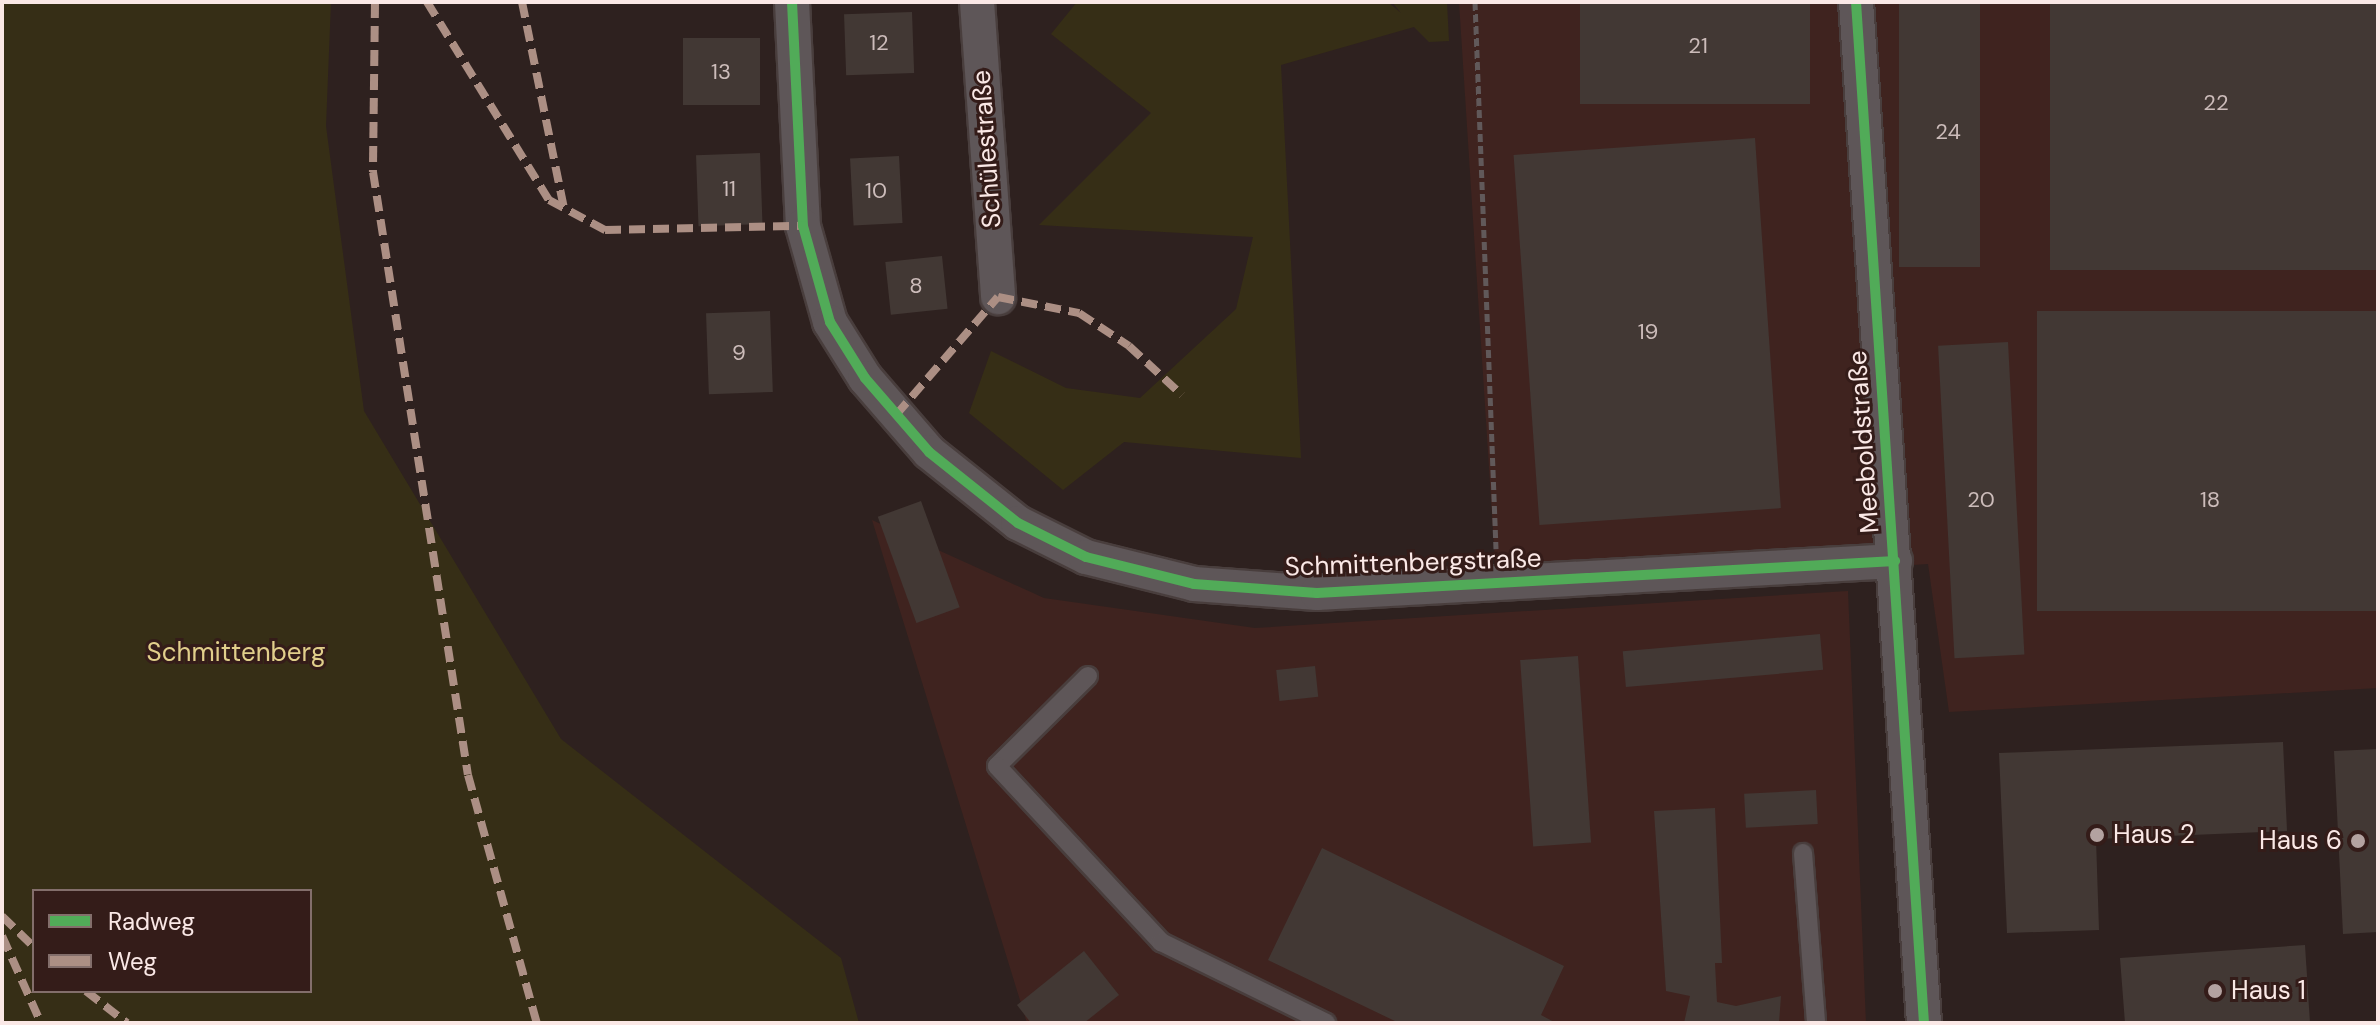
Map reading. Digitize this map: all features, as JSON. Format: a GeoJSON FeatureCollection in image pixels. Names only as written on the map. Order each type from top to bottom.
{"type":"FeatureCollection","features":[{"type":"Feature","properties":{"kind":"street","name":"Schmittenbergstraße"},"geometry":{"type":"LineString","coordinates":[[792,2],[803,226],[815,281],[830,322],[865,378],[929,452],[1032,530],[1086,557],[1194,584],[1317,593],[1895,561]]}},
{"type":"Feature","properties":{"kind":"street","name":"Schülestraße"},"geometry":{"type":"LineString","coordinates":[[977,2],[998,297]]}},
{"type":"Feature","properties":{"kind":"street","name":"Meeboldstraße"},"geometry":{"type":"LineString","coordinates":[[1856,2],[1924,1023]]}},
{"type":"Feature","properties":{"kind":"lane"},"geometry":{"type":"LineString","coordinates":[[1088,676],[997,766],[1161,942],[1326,1023]]}},
{"type":"Feature","properties":{"kind":"lane"},"geometry":{"type":"LineString","coordinates":[[1803,853],[1816,1023]]}},
{"type":"Feature","properties":{"kind":"path"},"geometry":{"type":"LineString","coordinates":[[1475,2],[1497,585]]}},
{"type":"Feature","properties":{"kind":"shaded area"},"geometry":{"type":"Polygon","coordinates":[[[1459,2],[2378,2],[2378,688],[1949,712],[1928,564],[1497,592],[1459,2]]]}},
{"type":"Feature","properties":{"kind":"shaded area"},"geometry":{"type":"Polygon","coordinates":[[[872,520],[1044,598],[1255,628],[1848,591],[1866,1023],[1027,1023],[872,520]]]}},
{"type":"Feature","properties":{"kind":"green space","name":"Schmittenberg"},"geometry":{"type":"Polygon","coordinates":[[[2,2],[331,2],[326,126],[364,411],[561,739],[841,958],[859,1023],[2,1023],[2,2]]]}},
{"type":"Feature","properties":{"kind":"green space"},"geometry":{"type":"Polygon","coordinates":[[[1077,2],[1388,2],[1401,13],[1392,2],[1447,2],[1449,41],[1429,42],[1414,27],[1281,65],[1301,458],[1124,442],[1063,490],[969,413],[991,351],[1066,388],[1140,398],[1236,309],[1253,237],[1039,225],[1151,113],[1051,34],[1077,2]]]}},
{"type":"Feature","properties":{"kind":"building"},"geometry":{"type":"Polygon","coordinates":[[[1580,2],[1810,2],[1810,104],[1580,104],[1580,2]]]}},
{"type":"Feature","properties":{"kind":"building"},"geometry":{"type":"Polygon","coordinates":[[[1899,2],[1980,2],[1980,267],[1899,267],[1899,2]]]}},
{"type":"Feature","properties":{"kind":"building"},"geometry":{"type":"Polygon","coordinates":[[[2050,2],[2378,2],[2378,270],[2050,270],[2050,2]]]}},
{"type":"Feature","properties":{"kind":"building"},"geometry":{"type":"Polygon","coordinates":[[[912,12],[914,73],[846,75],[844,14],[912,12]]]}},
{"type":"Feature","properties":{"kind":"building"},"geometry":{"type":"Polygon","coordinates":[[[683,38],[760,38],[760,105],[683,105],[683,38]]]}},
{"type":"Feature","properties":{"kind":"building"},"geometry":{"type":"Polygon","coordinates":[[[1755,138],[1781,508],[1539,525],[1514,155],[1755,138]]]}},
{"type":"Feature","properties":{"kind":"building"},"geometry":{"type":"Polygon","coordinates":[[[760,153],[762,224],[699,226],[696,155],[760,153]]]}},
{"type":"Feature","properties":{"kind":"building"},"geometry":{"type":"Polygon","coordinates":[[[899,156],[903,223],[854,225],[850,159],[899,156]]]}},
{"type":"Feature","properties":{"kind":"building"},"geometry":{"type":"Polygon","coordinates":[[[942,256],[948,309],[891,315],[885,262],[942,256]]]}},
{"type":"Feature","properties":{"kind":"building"},"geometry":{"type":"Polygon","coordinates":[[[770,311],[773,392],[709,394],[706,313],[770,311]]]}},
{"type":"Feature","properties":{"kind":"building"},"geometry":{"type":"Polygon","coordinates":[[[2037,311],[2378,311],[2378,611],[2037,611],[2037,311]]]}},
{"type":"Feature","properties":{"kind":"building"},"geometry":{"type":"Polygon","coordinates":[[[2008,342],[2024,655],[1954,658],[1938,346],[2008,342]]]}},
{"type":"Feature","properties":{"kind":"building"},"geometry":{"type":"Polygon","coordinates":[[[921,501],[960,607],[916,623],[878,517],[921,501]]]}},
{"type":"Feature","properties":{"kind":"building"},"geometry":{"type":"Polygon","coordinates":[[[1820,634],[1823,670],[1626,687],[1623,651],[1820,634]]]}},
{"type":"Feature","properties":{"kind":"building"},"geometry":{"type":"Polygon","coordinates":[[[1578,656],[1591,843],[1533,847],[1520,660],[1578,656]]]}},
{"type":"Feature","properties":{"kind":"building"},"geometry":{"type":"Polygon","coordinates":[[[1315,666],[1318,697],[1279,701],[1276,670],[1315,666]]]}},
{"type":"Feature","properties":{"kind":"building","name":"Haus 2"},"geometry":{"type":"Polygon","coordinates":[[[2283,742],[2287,831],[2096,839],[2099,930],[2007,933],[1999,753],[2283,742]]]}},
{"type":"Feature","properties":{"kind":"building","name":"Haus 6"},"geometry":{"type":"Polygon","coordinates":[[[2378,749],[2378,932],[2343,934],[2334,751],[2378,749]]]}},
{"type":"Feature","properties":{"kind":"building"},"geometry":{"type":"Polygon","coordinates":[[[1816,790],[1818,824],[1746,828],[1744,794],[1816,790]]]}},
{"type":"Feature","properties":{"kind":"building"},"geometry":{"type":"Polygon","coordinates":[[[1715,808],[1722,963],[1715,963],[1717,1002],[1736,1006],[1781,996],[1779,1023],[1684,1023],[1690,996],[1666,991],[1654,811],[1715,808]]]}},
{"type":"Feature","properties":{"kind":"building"},"geometry":{"type":"Polygon","coordinates":[[[1322,848],[1564,966],[1541,1015],[1556,1023],[1399,1023],[1268,960],[1322,848]]]}},
{"type":"Feature","properties":{"kind":"building","name":"Haus 1"},"geometry":{"type":"Polygon","coordinates":[[[2305,945],[2310,1023],[2125,1023],[2120,958],[2305,945]]]}},
{"type":"Feature","properties":{"kind":"building"},"geometry":{"type":"Polygon","coordinates":[[[1084,951],[1119,995],[1084,1023],[1031,1023],[1017,1005],[1084,951]]]}},
{"type":"Feature","properties":{"kind":"marked path"},"geometry":{"type":"LineString","coordinates":[[375,2],[373,172],[468,775],[537,1023]]}},
{"type":"Feature","properties":{"kind":"marked path"},"geometry":{"type":"LineString","coordinates":[[427,2],[549,200],[605,230],[803,226]]}},
{"type":"Feature","properties":{"kind":"marked path"},"geometry":{"type":"LineString","coordinates":[[522,2],[564,208]]}},
{"type":"Feature","properties":{"kind":"marked path"},"geometry":{"type":"LineString","coordinates":[[896,415],[998,297],[1079,313],[1129,346],[1182,395]]}},
{"type":"Feature","properties":{"kind":"marked path"},"geometry":{"type":"LineString","coordinates":[[2,916],[32,945]]}},
{"type":"Feature","properties":{"kind":"marked path"},"geometry":{"type":"LineString","coordinates":[[2,936],[41,1023]]}},
{"type":"Feature","properties":{"kind":"marked path"},"geometry":{"type":"LineString","coordinates":[[89,993],[127,1023]]}},
{"type":"Feature","properties":{"kind":"cycle path"},"geometry":{"type":"LineString","coordinates":[[792,2],[803,226],[830,322],[865,378],[929,452],[1018,523],[1086,557],[1194,584],[1317,593],[1895,561]]}},
{"type":"Feature","properties":{"kind":"cycle path"},"geometry":{"type":"LineString","coordinates":[[1856,2],[1924,1023]]}},
{"type":"Feature","properties":{"kind":"place","name":"Haus 2"},"geometry":{"type":"Point","coordinates":[2097,835]}},
{"type":"Feature","properties":{"kind":"place","name":"Haus 6"},"geometry":{"type":"Point","coordinates":[2358,841]}},
{"type":"Feature","properties":{"kind":"place","name":"Haus 1"},"geometry":{"type":"Point","coordinates":[2215,991]}}]}
